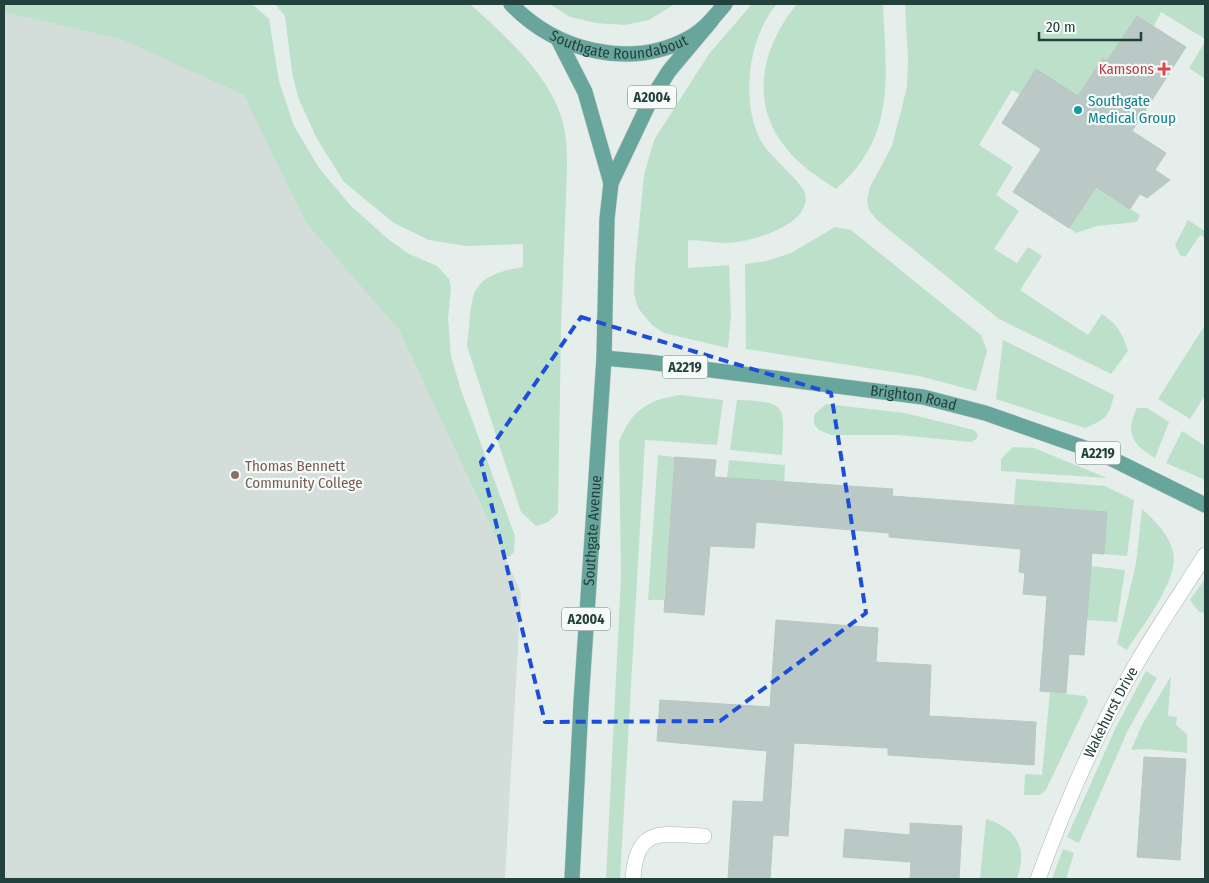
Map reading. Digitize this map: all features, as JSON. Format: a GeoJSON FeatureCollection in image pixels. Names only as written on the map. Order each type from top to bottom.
{"type":"FeatureCollection","features":[{"type":"Feature","properties":{"kind":"main road","name":"Southgate Roundabout"},"geometry":{"type":"LineString","coordinates":[[511,4],[535,25],[558,39],[594,52],[622,54],[646,52],[671,46],[690,38],[711,21],[725,4]]}},
{"type":"Feature","properties":{"kind":"main road","name":"Southgate Avenue"},"geometry":{"type":"LineString","coordinates":[[611,183],[650,101],[669,72],[711,21]]}},
{"type":"Feature","properties":{"kind":"main road","name":"Southgate Avenue"},"geometry":{"type":"LineString","coordinates":[[558,39],[586,92],[611,183],[608,219],[604,358],[580,703],[572,879]]}},
{"type":"Feature","properties":{"kind":"main road","name":"Brighton Road"},"geometry":{"type":"LineString","coordinates":[[604,358],[923,397],[1014,422],[1102,454],[1205,505]]}},
{"type":"Feature","properties":{"kind":"street","name":"Wakehurst Drive"},"geometry":{"type":"LineString","coordinates":[[1038,879],[1054,834],[1097,739],[1137,662],[1205,555]]}},
{"type":"Feature","properties":{"kind":"street"},"geometry":{"type":"LineString","coordinates":[[633,879],[636,854],[642,842],[664,834],[704,836]]}},
{"type":"Feature","properties":{"kind":"highlighted area"},"geometry":{"type":"Polygon","coordinates":[[[581,317],[831,393],[866,613],[720,721],[545,722],[481,462],[581,317]]]}},
{"type":"Feature","properties":{"kind":"shaded area","name":"Thomas Bennett Community College"},"geometry":{"type":"Polygon","coordinates":[[[4,4],[253,51],[382,308],[399,330],[521,592],[505,879],[4,879],[4,4]]]}},
{"type":"Feature","properties":{"kind":"green space"},"geometry":{"type":"Polygon","coordinates":[[[4,4],[252,4],[269,19],[279,81],[294,126],[319,168],[351,206],[388,239],[409,254],[437,266],[449,279],[451,287],[448,319],[451,356],[461,390],[515,536],[514,552],[509,557],[504,555],[399,330],[305,221],[244,95],[121,39],[4,12],[4,4]]]}},
{"type":"Feature","properties":{"kind":"green space"},"geometry":{"type":"Polygon","coordinates":[[[275,4],[470,4],[523,55],[535,69],[554,100],[564,129],[567,169],[561,329],[558,513],[548,522],[536,526],[521,512],[467,346],[472,302],[475,292],[481,283],[490,277],[504,271],[523,267],[523,244],[466,246],[429,240],[394,223],[344,182],[317,139],[298,97],[292,72],[285,16],[275,4]]]}},
{"type":"Feature","properties":{"kind":"green space"},"geometry":{"type":"Polygon","coordinates":[[[550,4],[675,4],[649,20],[624,25],[596,23],[570,17],[550,4]]]}},
{"type":"Feature","properties":{"kind":"green space"},"geometry":{"type":"Polygon","coordinates":[[[752,4],[777,4],[759,34],[750,70],[749,89],[754,125],[765,147],[802,188],[805,193],[805,204],[790,223],[763,236],[726,243],[688,240],[688,268],[729,265],[731,316],[728,348],[664,333],[652,325],[638,308],[634,293],[635,267],[644,175],[654,140],[709,54],[752,4]]]}},
{"type":"Feature","properties":{"kind":"green space"},"geometry":{"type":"Polygon","coordinates":[[[797,4],[883,4],[886,56],[884,104],[869,148],[856,169],[836,189],[809,170],[791,154],[774,130],[767,112],[764,74],[769,55],[785,20],[797,4]]]}},
{"type":"Feature","properties":{"kind":"green space"},"geometry":{"type":"Polygon","coordinates":[[[905,4],[1205,4],[1205,39],[1161,12],[1154,26],[1137,16],[1107,61],[1103,58],[1078,96],[1036,70],[1020,94],[1012,90],[979,145],[1013,167],[996,195],[1019,211],[994,249],[1017,263],[1028,247],[1042,256],[1020,290],[1088,335],[1102,314],[1116,326],[1122,334],[1128,351],[1111,374],[999,319],[877,220],[869,210],[867,200],[870,187],[892,146],[907,87],[908,59],[905,4]]]}},
{"type":"Feature","properties":{"kind":"green space"},"geometry":{"type":"Polygon","coordinates":[[[1205,42],[1205,79],[1189,68],[1205,42]]]}},
{"type":"Feature","properties":{"kind":"green space"},"geometry":{"type":"Polygon","coordinates":[[[1096,187],[1140,215],[1137,222],[1097,226],[1076,233],[1069,228],[1096,187]]]}},
{"type":"Feature","properties":{"kind":"green space"},"geometry":{"type":"Polygon","coordinates":[[[1188,220],[1205,231],[1205,238],[1200,235],[1185,257],[1180,255],[1175,245],[1188,220]]]}},
{"type":"Feature","properties":{"kind":"green space"},"geometry":{"type":"Polygon","coordinates":[[[835,227],[851,230],[981,335],[987,351],[976,391],[919,376],[746,349],[745,264],[767,261],[791,253],[835,227]]]}},
{"type":"Feature","properties":{"kind":"green space"},"geometry":{"type":"Polygon","coordinates":[[[1205,325],[1205,395],[1190,419],[1158,399],[1205,325]]]}},
{"type":"Feature","properties":{"kind":"green space"},"geometry":{"type":"Polygon","coordinates":[[[1003,340],[1114,395],[1106,416],[1085,428],[996,399],[1003,340]]]}},
{"type":"Feature","properties":{"kind":"green space"},"geometry":{"type":"Polygon","coordinates":[[[680,395],[723,400],[717,445],[645,440],[620,879],[606,879],[621,577],[619,442],[629,422],[642,409],[658,400],[680,395]]]}},
{"type":"Feature","properties":{"kind":"green space"},"geometry":{"type":"Polygon","coordinates":[[[737,400],[766,402],[775,405],[780,410],[783,426],[782,455],[730,450],[737,400]]]}},
{"type":"Feature","properties":{"kind":"green space"},"geometry":{"type":"Polygon","coordinates":[[[826,404],[905,413],[974,430],[978,435],[971,442],[898,435],[831,435],[819,430],[814,424],[814,415],[826,404]]]}},
{"type":"Feature","properties":{"kind":"green space"},"geometry":{"type":"Polygon","coordinates":[[[1137,408],[1147,408],[1169,422],[1155,458],[1141,448],[1133,437],[1131,431],[1133,417],[1137,408]]]}},
{"type":"Feature","properties":{"kind":"green space"},"geometry":{"type":"Polygon","coordinates":[[[1182,431],[1205,446],[1205,480],[1166,463],[1182,431]]]}},
{"type":"Feature","properties":{"kind":"green space"},"geometry":{"type":"Polygon","coordinates":[[[1013,447],[1034,448],[1107,478],[1001,471],[1001,459],[1013,447]]]}},
{"type":"Feature","properties":{"kind":"green space"},"geometry":{"type":"Polygon","coordinates":[[[658,455],[675,457],[664,600],[648,600],[658,455]]]}},
{"type":"Feature","properties":{"kind":"green space"},"geometry":{"type":"Polygon","coordinates":[[[729,460],[785,465],[784,483],[727,478],[729,460]]]}},
{"type":"Feature","properties":{"kind":"green space"},"geometry":{"type":"Polygon","coordinates":[[[1016,479],[1105,486],[1134,500],[1127,556],[1104,554],[1107,512],[1014,505],[1016,479]]]}},
{"type":"Feature","properties":{"kind":"green space"},"geometry":{"type":"Polygon","coordinates":[[[1142,509],[1168,539],[1173,552],[1174,563],[1171,575],[1158,602],[1127,650],[1117,644],[1136,564],[1142,509]]]}},
{"type":"Feature","properties":{"kind":"green space"},"geometry":{"type":"Polygon","coordinates":[[[1091,566],[1125,570],[1117,622],[1087,620],[1091,566]]]}},
{"type":"Feature","properties":{"kind":"green space"},"geometry":{"type":"Polygon","coordinates":[[[1205,579],[1205,614],[1198,611],[1190,600],[1205,579]]]}},
{"type":"Feature","properties":{"kind":"green space"},"geometry":{"type":"Polygon","coordinates":[[[1146,671],[1157,678],[1127,732],[1079,843],[1067,837],[1116,727],[1146,671]]]}},
{"type":"Feature","properties":{"kind":"green space"},"geometry":{"type":"Polygon","coordinates":[[[1171,676],[1168,716],[1177,717],[1176,725],[1187,734],[1187,753],[1147,749],[1131,750],[1142,725],[1171,676]]]}},
{"type":"Feature","properties":{"kind":"green space"},"geometry":{"type":"Polygon","coordinates":[[[1050,692],[1085,696],[1088,701],[1046,790],[1040,795],[1024,795],[1025,774],[1042,775],[1050,692]]]}},
{"type":"Feature","properties":{"kind":"green space"},"geometry":{"type":"Polygon","coordinates":[[[986,819],[1005,828],[1017,841],[1021,858],[1017,879],[980,879],[986,819]]]}},
{"type":"Feature","properties":{"kind":"green space"},"geometry":{"type":"Polygon","coordinates":[[[1063,849],[1074,853],[1066,879],[1052,879],[1063,849]]]}},
{"type":"Feature","properties":{"kind":"building","name":"Southgate Medical Group"},"geometry":{"type":"Polygon","coordinates":[[[1137,16],[1186,47],[1132,131],[1166,153],[1155,170],[1170,180],[1147,198],[1140,194],[1130,209],[1096,187],[1069,228],[1013,192],[1041,149],[1002,123],[1036,69],[1078,96],[1103,58],[1107,61],[1137,16]]]}},
{"type":"Feature","properties":{"kind":"building"},"geometry":{"type":"Polygon","coordinates":[[[675,457],[716,460],[714,477],[893,489],[892,496],[1107,512],[1104,554],[1092,553],[1084,655],[1069,654],[1066,693],[1040,691],[1047,596],[1023,594],[1025,573],[1019,572],[1021,549],[889,537],[889,533],[756,522],[754,548],[710,546],[704,615],[664,612],[675,457]]]}},
{"type":"Feature","properties":{"kind":"building"},"geometry":{"type":"Polygon","coordinates":[[[776,620],[878,628],[876,662],[931,665],[929,716],[1036,722],[1034,765],[888,755],[888,748],[794,743],[788,836],[773,835],[770,879],[728,879],[733,801],[763,802],[767,751],[657,741],[660,700],[770,707],[776,620]]]}},
{"type":"Feature","properties":{"kind":"building"},"geometry":{"type":"Polygon","coordinates":[[[1144,757],[1186,759],[1180,860],[1137,857],[1144,757]]]}},
{"type":"Feature","properties":{"kind":"building"},"geometry":{"type":"Polygon","coordinates":[[[910,823],[962,826],[959,879],[910,879],[911,862],[843,857],[845,829],[910,835],[910,823]]]}},
{"type":"Feature","properties":{"kind":"place","name":"Kamsons"},"geometry":{"type":"Point","coordinates":[1164,69]}},
{"type":"Feature","properties":{"kind":"place","name":"Southgate Medical Group"},"geometry":{"type":"Point","coordinates":[1078,110]}},
{"type":"Feature","properties":{"kind":"place","name":"Thomas Bennett Community College"},"geometry":{"type":"Point","coordinates":[235,475]}}]}
